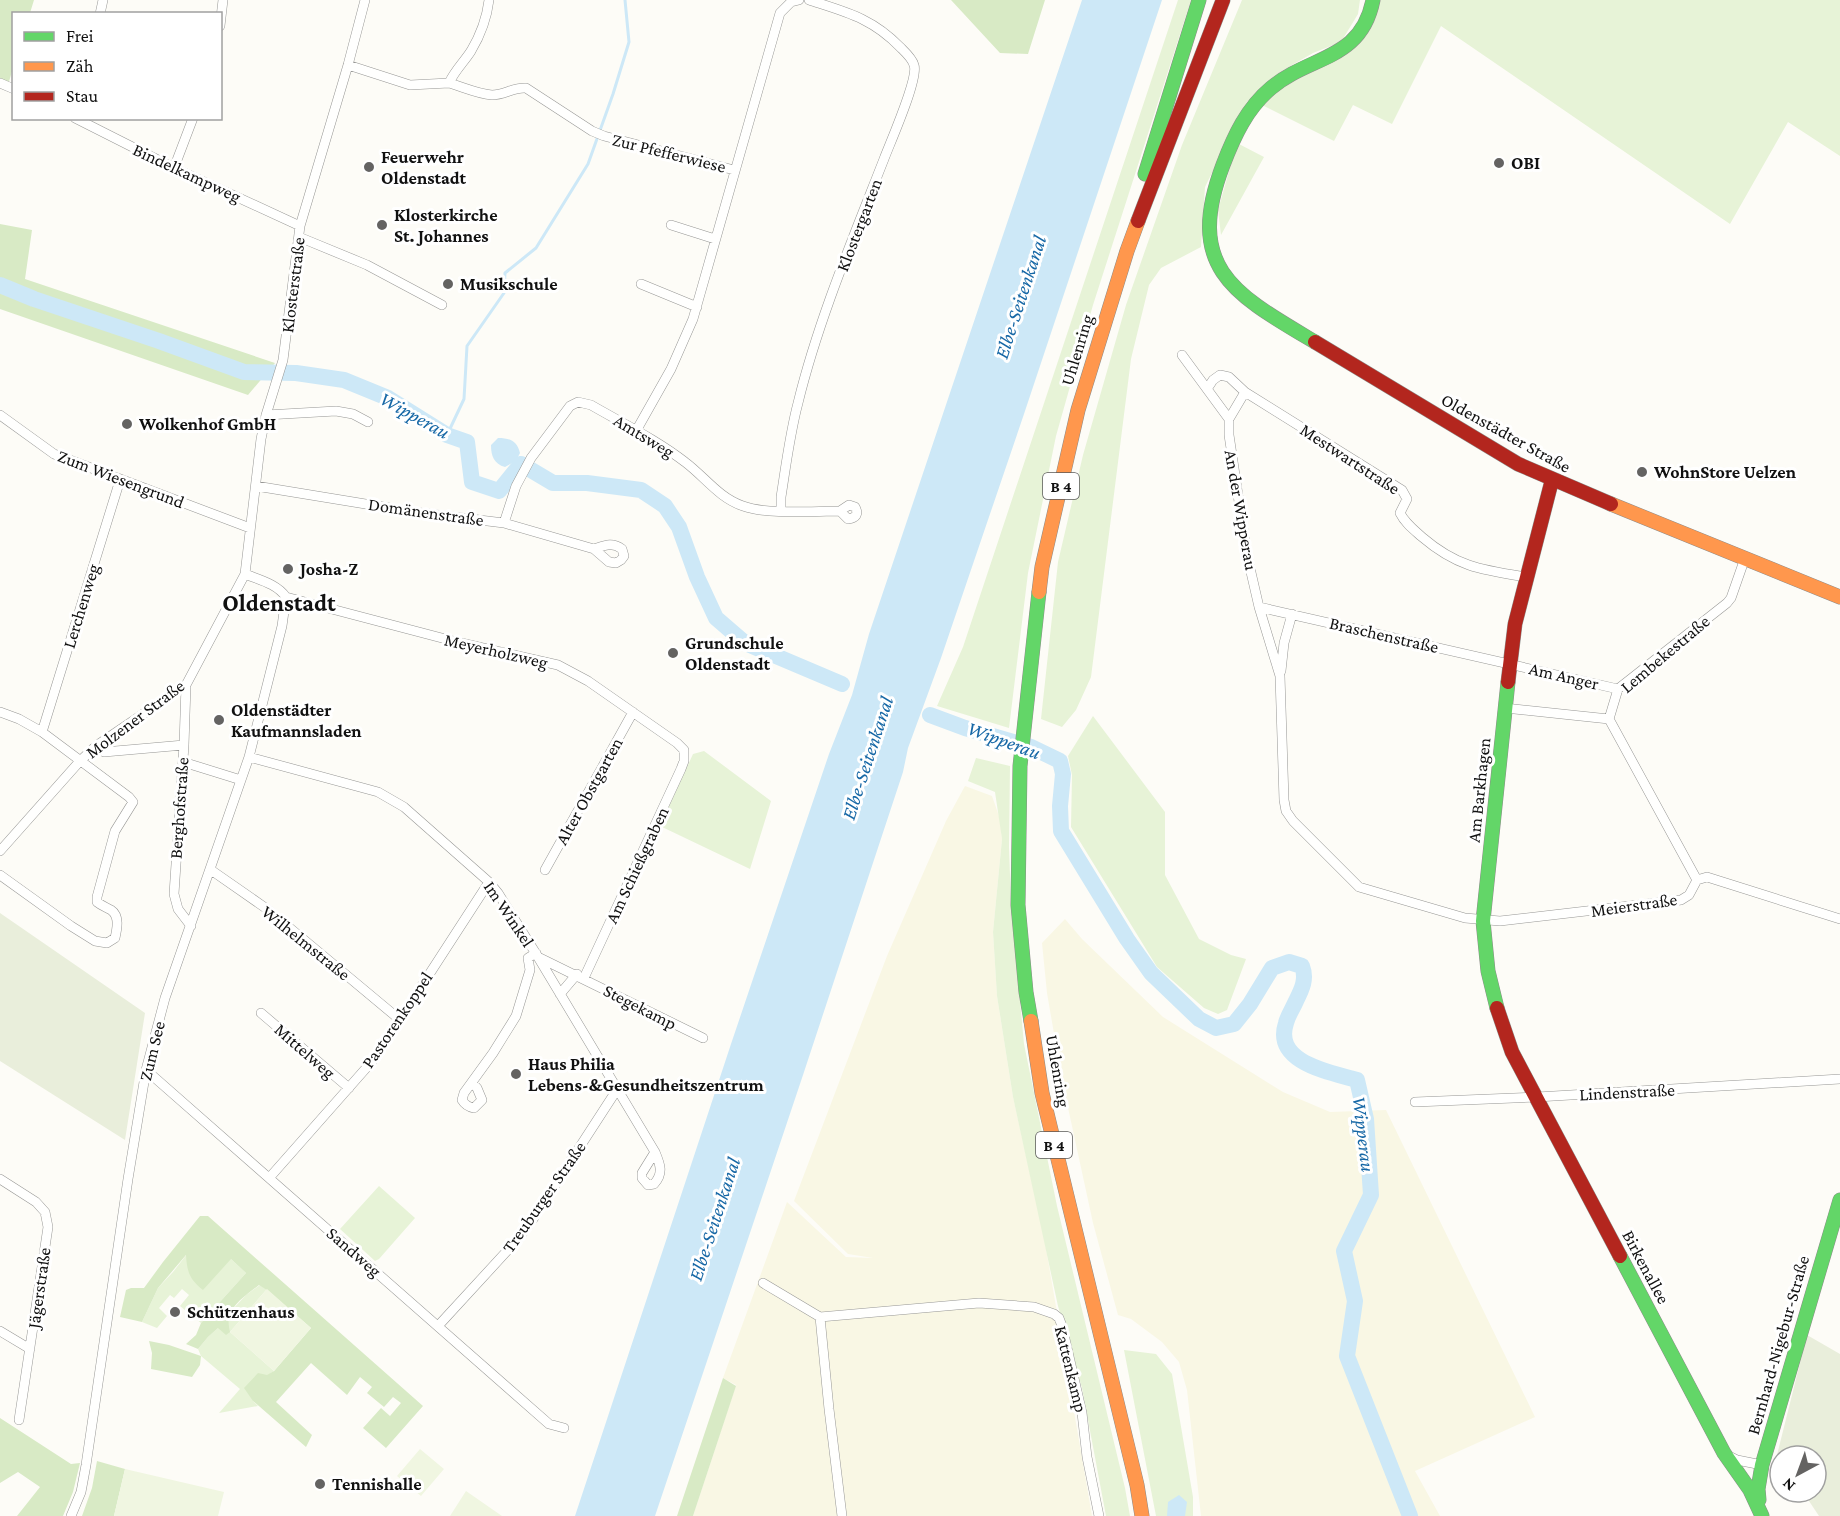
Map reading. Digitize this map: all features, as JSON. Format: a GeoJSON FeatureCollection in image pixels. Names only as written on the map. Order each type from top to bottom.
{"type":"FeatureCollection","features":[{"type":"Feature","properties":{"kind":"main road"},"geometry":{"type":"LineString","coordinates":[[1127,251],[1147,168],[1199,0]]}},
{"type":"Feature","properties":{"kind":"main road","name":"Uhlenring"},"geometry":{"type":"LineString","coordinates":[[1142,1516],[1137,1485],[1042,1093],[1026,992],[1018,905],[1020,766],[1042,567],[1078,410],[1127,251],[1223,0]]}},
{"type":"Feature","properties":{"kind":"main road"},"geometry":{"type":"LineString","coordinates":[[1215,18],[1230,0]]}},
{"type":"Feature","properties":{"kind":"main road","name":"Oldenstädter Straße"},"geometry":{"type":"LineString","coordinates":[[1373,0],[1371,13],[1364,27],[1351,43],[1335,54],[1308,65],[1275,84],[1245,116],[1216,179],[1209,206],[1208,230],[1213,251],[1223,274],[1249,302],[1518,464],[1552,480],[1840,597]]}},
{"type":"Feature","properties":{"kind":"main road","name":"Am Barkhagen"},"geometry":{"type":"LineString","coordinates":[[1537,1097],[1512,1052],[1500,1022],[1486,968],[1483,921],[1515,624],[1552,480]]}},
{"type":"Feature","properties":{"kind":"main road","name":"Birkenallee"},"geometry":{"type":"LineString","coordinates":[[1537,1097],[1724,1453],[1750,1488],[1761,1509]]}},
{"type":"Feature","properties":{"kind":"main road","name":"Bernhard-Nigebur-Straße"},"geometry":{"type":"LineString","coordinates":[[1761,1509],[1758,1489],[1762,1465],[1840,1200]]}},
{"type":"Feature","properties":{"kind":"street","name":"Klosterstraße"},"geometry":{"type":"LineString","coordinates":[[245,574],[261,439],[283,360],[300,226],[365,0]]}},
{"type":"Feature","properties":{"kind":"street"},"geometry":{"type":"LineString","coordinates":[[348,65],[410,85],[449,83],[482,30],[489,0]]}},
{"type":"Feature","properties":{"kind":"street"},"geometry":{"type":"LineString","coordinates":[[636,431],[671,369],[697,307],[780,13],[791,2],[799,0]]}},
{"type":"Feature","properties":{"kind":"street","name":"Klostergarten"},"geometry":{"type":"LineString","coordinates":[[781,511],[781,497],[795,413],[807,369],[845,260],[915,75],[914,65],[907,55],[875,25],[860,17],[809,0]]}},
{"type":"Feature","properties":{"kind":"street","name":"Zur Pfefferwiese"},"geometry":{"type":"LineString","coordinates":[[449,83],[494,95],[526,88],[592,131],[604,136],[734,170]]}},
{"type":"Feature","properties":{"kind":"street","name":"Bindelkampweg"},"geometry":{"type":"LineString","coordinates":[[79,120],[174,168],[300,226]]}},
{"type":"Feature","properties":{"kind":"street"},"geometry":{"type":"LineString","coordinates":[[174,168],[192,120]]}},
{"type":"Feature","properties":{"kind":"street"},"geometry":{"type":"LineString","coordinates":[[671,225],[715,239]]}},
{"type":"Feature","properties":{"kind":"street"},"geometry":{"type":"LineString","coordinates":[[299,237],[367,265],[442,304]]}},
{"type":"Feature","properties":{"kind":"street"},"geometry":{"type":"LineString","coordinates":[[641,284],[697,307]]}},
{"type":"Feature","properties":{"kind":"street"},"geometry":{"type":"LineString","coordinates":[[1182,355],[1229,419],[1245,392]]}},
{"type":"Feature","properties":{"kind":"street","name":"Mestwartstraße"},"geometry":{"type":"LineString","coordinates":[[1207,389],[1220,375],[1229,377],[1245,392],[1402,490],[1407,499],[1400,513],[1405,522],[1440,552],[1462,563],[1484,570],[1527,578]]}},
{"type":"Feature","properties":{"kind":"street","name":"Amtsweg"},"geometry":{"type":"LineString","coordinates":[[504,523],[516,486],[531,458],[570,406],[578,402],[591,405],[687,463],[719,493],[736,504],[760,510],[840,511]]}},
{"type":"Feature","properties":{"kind":"street"},"geometry":{"type":"LineString","coordinates":[[266,415],[336,411],[353,414],[368,422]]}},
{"type":"Feature","properties":{"kind":"street","name":"Zum Wiesengrund"},"geometry":{"type":"LineString","coordinates":[[0,415],[54,454],[250,528]]}},
{"type":"Feature","properties":{"kind":"street","name":"An der Wipperau"},"geometry":{"type":"LineString","coordinates":[[1229,419],[1229,435],[1247,555],[1259,607],[1280,676]]}},
{"type":"Feature","properties":{"kind":"street","name":"Lerchenweg"},"geometry":{"type":"LineString","coordinates":[[42,732],[120,480]]}},
{"type":"Feature","properties":{"kind":"street","name":"Domänenstraße"},"geometry":{"type":"LineString","coordinates":[[256,486],[414,512],[504,523],[594,549]]}},
{"type":"Feature","properties":{"kind":"street","name":"Lembekestraße"},"geometry":{"type":"LineString","coordinates":[[1609,719],[1618,689],[1727,603],[1731,598],[1745,558]]}},
{"type":"Feature","properties":{"kind":"street","name":"Meyerholzweg"},"geometry":{"type":"LineString","coordinates":[[245,574],[282,591],[286,597],[457,642],[558,665],[588,681],[684,750]]}},
{"type":"Feature","properties":{"kind":"street","name":"Molzener Straße"},"geometry":{"type":"LineString","coordinates":[[0,851],[96,746],[186,685],[245,574]]}},
{"type":"Feature","properties":{"kind":"street","name":"Zum See"},"geometry":{"type":"LineString","coordinates":[[71,1516],[81,1492],[87,1465],[146,1070],[165,998],[249,757],[282,626],[286,597]]}},
{"type":"Feature","properties":{"kind":"street","name":"Braschenstraße"},"geometry":{"type":"LineString","coordinates":[[1259,607],[1510,663]]}},
{"type":"Feature","properties":{"kind":"street","name":"An der Wipperau"},"geometry":{"type":"LineString","coordinates":[[1292,614],[1284,644],[1280,676],[1286,811],[1293,821],[1359,887],[1465,918],[1483,921]]}},
{"type":"Feature","properties":{"kind":"street","name":"Am Anger"},"geometry":{"type":"LineString","coordinates":[[1510,663],[1618,689]]}},
{"type":"Feature","properties":{"kind":"street","name":"Berghofstraße"},"geometry":{"type":"LineString","coordinates":[[186,685],[174,894],[178,909],[190,926]]}},
{"type":"Feature","properties":{"kind":"street","name":"Am Anger"},"geometry":{"type":"LineString","coordinates":[[1505,708],[1609,719]]}},
{"type":"Feature","properties":{"kind":"street"},"geometry":{"type":"LineString","coordinates":[[0,712],[19,719],[42,732],[133,802],[115,831],[97,897],[98,902],[110,909],[116,917],[115,938],[106,943],[95,941],[0,875]]}},
{"type":"Feature","properties":{"kind":"street","name":"Alter Obstgarten"},"geometry":{"type":"LineString","coordinates":[[545,870],[633,712]]}},
{"type":"Feature","properties":{"kind":"street"},"geometry":{"type":"LineString","coordinates":[[1609,719],[1697,880]]}},
{"type":"Feature","properties":{"kind":"street"},"geometry":{"type":"LineString","coordinates":[[96,746],[104,752],[184,745]]}},
{"type":"Feature","properties":{"kind":"street","name":"Am Schießgraben"},"geometry":{"type":"LineString","coordinates":[[581,976],[681,769],[684,762],[684,750]]}},
{"type":"Feature","properties":{"kind":"street","name":"Im Winkel"},"geometry":{"type":"LineString","coordinates":[[249,757],[378,792],[392,799],[489,882],[537,955],[655,1152]]}},
{"type":"Feature","properties":{"kind":"street"},"geometry":{"type":"LineString","coordinates":[[183,762],[241,780]]}},
{"type":"Feature","properties":{"kind":"street","name":"Wilhelmstraße"},"geometry":{"type":"LineString","coordinates":[[211,870],[267,909],[399,1019]]}},
{"type":"Feature","properties":{"kind":"street","name":"Meierstraße"},"geometry":{"type":"LineString","coordinates":[[1483,921],[1681,900],[1689,895],[1697,880],[1707,877],[1840,919]]}},
{"type":"Feature","properties":{"kind":"street","name":"Pastorenkoppel"},"geometry":{"type":"LineString","coordinates":[[270,1177],[375,1058],[489,882]]}},
{"type":"Feature","properties":{"kind":"street"},"geometry":{"type":"LineString","coordinates":[[472,1083],[516,1016],[530,970],[528,958],[537,955]]}},
{"type":"Feature","properties":{"kind":"street","name":"Stegekamp"},"geometry":{"type":"LineString","coordinates":[[537,955],[703,1038]]}},
{"type":"Feature","properties":{"kind":"street"},"geometry":{"type":"LineString","coordinates":[[560,994],[581,976]]}},
{"type":"Feature","properties":{"kind":"street","name":"Mittelweg"},"geometry":{"type":"LineString","coordinates":[[261,1013],[349,1088]]}},
{"type":"Feature","properties":{"kind":"street","name":"Sandweg"},"geometry":{"type":"LineString","coordinates":[[146,1070],[549,1425],[564,1428]]}},
{"type":"Feature","properties":{"kind":"street","name":"Lindenstraße"},"geometry":{"type":"LineString","coordinates":[[1415,1102],[1840,1079]]}},
{"type":"Feature","properties":{"kind":"street","name":"Treuburger Straße"},"geometry":{"type":"LineString","coordinates":[[438,1326],[518,1239],[618,1088]]}},
{"type":"Feature","properties":{"kind":"street","name":"Jägerstraße"},"geometry":{"type":"LineString","coordinates":[[0,1179],[36,1202],[45,1212],[48,1227],[19,1420]]}},
{"type":"Feature","properties":{"kind":"street"},"geometry":{"type":"LineString","coordinates":[[763,1283],[820,1317],[842,1516]]}},
{"type":"Feature","properties":{"kind":"street","name":"Kattenkamp"},"geometry":{"type":"LineString","coordinates":[[820,1317],[979,1304],[1034,1307],[1054,1314],[1059,1318],[1062,1326],[1082,1413],[1087,1457],[1099,1516]]}},
{"type":"Feature","properties":{"kind":"street"},"geometry":{"type":"LineString","coordinates":[[0,1331],[30,1350]]}},
{"type":"Feature","properties":{"kind":"street"},"geometry":{"type":"LineString","coordinates":[[1724,1453],[1737,1461],[1762,1465]]}},
{"type":"Feature","properties":{"kind":"shaded area"},"geometry":{"type":"Polygon","coordinates":[[[965,786],[992,796],[1000,819],[1002,839],[993,932],[997,996],[1013,1097],[1044,1237],[1092,1516],[693,1516],[736,1385],[723,1378],[787,1202],[846,1257],[873,1258],[848,1254],[794,1201],[887,956],[946,821],[965,786]]]}},
{"type":"Feature","properties":{"kind":"shaded area"},"geometry":{"type":"Polygon","coordinates":[[[1065,919],[1082,939],[1163,1017],[1283,1092],[1330,1112],[1386,1110],[1535,1417],[1415,1471],[1440,1516],[1201,1516],[1187,1390],[1179,1362],[1162,1342],[1131,1319],[1118,1315],[1093,1223],[1062,1080],[1047,993],[1042,943],[1065,919]]]}},
{"type":"Feature","properties":{"kind":"green space"},"geometry":{"type":"Polygon","coordinates":[[[0,0],[34,0],[30,12],[12,12],[12,71],[8,85],[0,78],[0,0]]]}},
{"type":"Feature","properties":{"kind":"green space"},"geometry":{"type":"Polygon","coordinates":[[[951,0],[1045,0],[1028,54],[1000,53],[951,0]]]}},
{"type":"Feature","properties":{"kind":"green space"},"geometry":{"type":"Polygon","coordinates":[[[1178,0],[1191,0],[1093,305],[1056,436],[1028,573],[1009,728],[937,706],[963,647],[1178,0]]]}},
{"type":"Feature","properties":{"kind":"green space"},"geometry":{"type":"Polygon","coordinates":[[[1242,0],[1360,0],[1358,14],[1341,42],[1313,53],[1280,72],[1247,102],[1205,187],[1201,247],[1161,268],[1149,285],[1131,359],[1091,677],[1076,710],[1062,727],[1041,719],[1058,562],[1083,455],[1126,305],[1182,145],[1242,0]]]}},
{"type":"Feature","properties":{"kind":"green space"},"geometry":{"type":"Polygon","coordinates":[[[1379,0],[1840,0],[1840,156],[1788,122],[1730,224],[1441,26],[1392,124],[1353,105],[1334,141],[1260,104],[1288,80],[1339,56],[1379,0]]]}},
{"type":"Feature","properties":{"kind":"green space"},"geometry":{"type":"Polygon","coordinates":[[[1237,143],[1264,157],[1221,235],[1218,210],[1237,143]]]}},
{"type":"Feature","properties":{"kind":"green space"},"geometry":{"type":"Polygon","coordinates":[[[0,224],[32,230],[25,279],[275,363],[248,395],[0,309],[0,224]]]}},
{"type":"Feature","properties":{"kind":"green space"},"geometry":{"type":"Polygon","coordinates":[[[1093,716],[1165,812],[1165,875],[1199,939],[1231,955],[1246,959],[1227,1010],[1218,1014],[1204,1008],[1157,967],[1071,827],[1072,775],[1068,756],[1093,716]]]}},
{"type":"Feature","properties":{"kind":"green space"},"geometry":{"type":"Polygon","coordinates":[[[704,751],[771,801],[750,869],[660,826],[693,754],[704,751]]]}},
{"type":"Feature","properties":{"kind":"green space"},"geometry":{"type":"Polygon","coordinates":[[[976,758],[1010,766],[1011,904],[1024,1044],[1057,1206],[1130,1516],[1106,1516],[1082,1388],[1058,1306],[1013,1097],[997,996],[993,932],[1002,839],[995,792],[968,781],[976,758]]]}},
{"type":"Feature","properties":{"kind":"green space"},"geometry":{"type":"Polygon","coordinates":[[[0,913],[145,1013],[125,1140],[0,1061],[0,913]]]}},
{"type":"Feature","properties":{"kind":"green space"},"geometry":{"type":"Polygon","coordinates":[[[379,1186],[415,1218],[375,1261],[340,1229],[379,1186]]]}},
{"type":"Feature","properties":{"kind":"green space"},"geometry":{"type":"Polygon","coordinates":[[[200,1216],[208,1216],[423,1406],[386,1448],[363,1428],[381,1408],[390,1416],[401,1403],[393,1397],[384,1407],[367,1393],[372,1387],[360,1377],[347,1395],[311,1363],[276,1402],[312,1435],[306,1447],[253,1401],[244,1388],[258,1373],[267,1375],[274,1371],[311,1328],[259,1285],[241,1299],[231,1312],[230,1332],[226,1335],[218,1328],[198,1349],[186,1344],[196,1335],[201,1323],[246,1273],[231,1259],[203,1290],[190,1274],[186,1255],[158,1288],[142,1322],[120,1317],[126,1290],[144,1288],[200,1216]]]}},
{"type":"Feature","properties":{"kind":"green space"},"geometry":{"type":"Polygon","coordinates":[[[187,1254],[231,1259],[246,1273],[201,1323],[180,1306],[189,1295],[182,1289],[174,1298],[170,1295],[159,1308],[167,1316],[157,1328],[142,1322],[158,1288],[187,1254]]]}},
{"type":"Feature","properties":{"kind":"green space"},"geometry":{"type":"Polygon","coordinates":[[[260,1285],[267,1289],[230,1332],[274,1371],[267,1376],[253,1401],[258,1406],[219,1413],[240,1389],[201,1356],[198,1349],[229,1318],[232,1310],[246,1295],[260,1285]]]}},
{"type":"Feature","properties":{"kind":"green space"},"geometry":{"type":"Polygon","coordinates":[[[267,1289],[311,1328],[274,1371],[230,1332],[267,1289]]]}},
{"type":"Feature","properties":{"kind":"green space"},"geometry":{"type":"Polygon","coordinates":[[[1807,1335],[1840,1354],[1840,1516],[1819,1516],[1811,1504],[1828,1504],[1828,1444],[1780,1444],[1807,1335]]]}},
{"type":"Feature","properties":{"kind":"green space"},"geometry":{"type":"Polygon","coordinates":[[[149,1341],[201,1356],[200,1365],[192,1377],[151,1369],[152,1353],[149,1341]]]}},
{"type":"Feature","properties":{"kind":"green space"},"geometry":{"type":"Polygon","coordinates":[[[1124,1350],[1156,1354],[1172,1374],[1193,1497],[1193,1516],[1156,1516],[1124,1350]]]}},
{"type":"Feature","properties":{"kind":"green space"},"geometry":{"type":"Polygon","coordinates":[[[723,1378],[736,1386],[693,1516],[677,1516],[723,1378]]]}},
{"type":"Feature","properties":{"kind":"green space"},"geometry":{"type":"Polygon","coordinates":[[[0,1418],[71,1464],[80,1463],[73,1492],[63,1516],[17,1516],[40,1487],[18,1472],[0,1483],[0,1418]]]}},
{"type":"Feature","properties":{"kind":"green space"},"geometry":{"type":"Polygon","coordinates":[[[420,1449],[444,1469],[421,1496],[397,1476],[420,1449]]]}},
{"type":"Feature","properties":{"kind":"green space"},"geometry":{"type":"Polygon","coordinates":[[[97,1461],[125,1469],[114,1516],[82,1516],[92,1488],[97,1461]]]}},
{"type":"Feature","properties":{"kind":"green space"},"geometry":{"type":"Polygon","coordinates":[[[125,1469],[224,1492],[218,1516],[114,1516],[125,1469]]]}},
{"type":"Feature","properties":{"kind":"green space"},"geometry":{"type":"Polygon","coordinates":[[[466,1491],[502,1516],[450,1516],[466,1491]]]}},
{"type":"Feature","properties":{"kind":"water","name":"Elbe-Seitenkanal"},"geometry":{"type":"Polygon","coordinates":[[[1082,0],[1162,0],[1024,414],[908,748],[903,772],[655,1516],[575,1516],[731,1044],[829,754],[852,695],[869,634],[1082,0]]]}},
{"type":"Feature","properties":{"kind":"water"},"geometry":{"type":"Polygon","coordinates":[[[498,438],[512,441],[520,453],[516,461],[505,467],[496,462],[492,453],[491,445],[498,438]]]}},
{"type":"Feature","properties":{"kind":"water"},"geometry":{"type":"Polygon","coordinates":[[[1179,1495],[1187,1502],[1185,1516],[1167,1516],[1168,1502],[1179,1495]]]}},
{"type":"Feature","properties":{"kind":"waterway"},"geometry":{"type":"LineString","coordinates":[[447,435],[464,399],[467,346],[504,293],[505,273],[536,248],[588,164],[629,42],[625,0]]}},
{"type":"Feature","properties":{"kind":"waterway","name":"Wipperau"},"geometry":{"type":"LineString","coordinates":[[0,285],[244,372],[296,373],[344,380],[388,398],[447,435],[467,442],[472,482],[499,491],[521,464],[553,483],[587,483],[641,490],[665,506],[679,527],[697,577],[716,618],[745,643],[842,684]]}},
{"type":"Feature","properties":{"kind":"waterway","name":"Wipperau"},"geometry":{"type":"LineString","coordinates":[[930,715],[965,728],[1031,747],[1060,761],[1063,774],[1060,806],[1061,831],[1127,939],[1151,973],[1199,1019],[1216,1028],[1234,1024],[1250,1004],[1272,968],[1289,962],[1302,966],[1303,984],[1286,1023],[1284,1037],[1288,1048],[1307,1064],[1357,1080],[1366,1119],[1371,1195],[1344,1251],[1355,1301],[1347,1356],[1410,1516]]}},
{"type":"Feature","properties":{"kind":"traffic: fast"},"geometry":{"type":"LineString","coordinates":[[1145,174],[1199,0]]}},
{"type":"Feature","properties":{"kind":"traffic: fast"},"geometry":{"type":"LineString","coordinates":[[1315,342],[1261,309],[1240,292],[1224,274],[1214,254],[1210,229],[1212,200],[1232,144],[1255,104],[1286,77],[1346,46],[1367,20],[1373,0]]}},
{"type":"Feature","properties":{"kind":"traffic: fast"},"geometry":{"type":"LineString","coordinates":[[1031,1021],[1018,905],[1020,766],[1039,592]]}},
{"type":"Feature","properties":{"kind":"traffic: fast"},"geometry":{"type":"LineString","coordinates":[[1497,1008],[1488,971],[1483,921],[1508,682]]}},
{"type":"Feature","properties":{"kind":"traffic: fast"},"geometry":{"type":"LineString","coordinates":[[1759,1500],[1758,1489],[1762,1465],[1840,1200]]}},
{"type":"Feature","properties":{"kind":"traffic: fast"},"geometry":{"type":"LineString","coordinates":[[1620,1256],[1724,1453],[1750,1490],[1762,1516]]}},
{"type":"Feature","properties":{"kind":"traffic: slow"},"geometry":{"type":"LineString","coordinates":[[1039,592],[1042,567],[1078,410],[1138,221]]}},
{"type":"Feature","properties":{"kind":"traffic: slow"},"geometry":{"type":"LineString","coordinates":[[1611,504],[1840,597]]}},
{"type":"Feature","properties":{"kind":"traffic: slow"},"geometry":{"type":"LineString","coordinates":[[1031,1021],[1042,1093],[1137,1485],[1142,1516]]}},
{"type":"Feature","properties":{"kind":"traffic: jam"},"geometry":{"type":"LineString","coordinates":[[1138,221],[1223,0]]}},
{"type":"Feature","properties":{"kind":"traffic: jam"},"geometry":{"type":"LineString","coordinates":[[1315,342],[1518,464],[1611,504]]}},
{"type":"Feature","properties":{"kind":"traffic: jam"},"geometry":{"type":"LineString","coordinates":[[1508,682],[1515,624],[1552,480]]}},
{"type":"Feature","properties":{"kind":"traffic: jam"},"geometry":{"type":"LineString","coordinates":[[1497,1008],[1512,1052],[1620,1256]]}},
{"type":"Feature","properties":{"kind":"place","name":"OBI"},"geometry":{"type":"Point","coordinates":[1499,163]}},
{"type":"Feature","properties":{"kind":"place","name":"Feuerwehr Oldenstadt"},"geometry":{"type":"Point","coordinates":[369,167]}},
{"type":"Feature","properties":{"kind":"place","name":"Klosterkirche St. Johannes"},"geometry":{"type":"Point","coordinates":[382,225]}},
{"type":"Feature","properties":{"kind":"place","name":"Musikschule"},"geometry":{"type":"Point","coordinates":[448,284]}},
{"type":"Feature","properties":{"kind":"place","name":"Wolkenhof GmbH"},"geometry":{"type":"Point","coordinates":[127,424]}},
{"type":"Feature","properties":{"kind":"place","name":"WohnStore Uelzen"},"geometry":{"type":"Point","coordinates":[1642,472]}},
{"type":"Feature","properties":{"kind":"place","name":"Josha-Z"},"geometry":{"type":"Point","coordinates":[288,569]}},
{"type":"Feature","properties":{"kind":"place","name":"Grundschule Oldenstadt"},"geometry":{"type":"Point","coordinates":[673,653]}},
{"type":"Feature","properties":{"kind":"place","name":"Oldenstädter Kaufmannsladen"},"geometry":{"type":"Point","coordinates":[219,720]}},
{"type":"Feature","properties":{"kind":"place","name":"Haus Philia Lebens-&Gesundheitszentrum"},"geometry":{"type":"Point","coordinates":[516,1074]}},
{"type":"Feature","properties":{"kind":"place","name":"Schützenhaus"},"geometry":{"type":"Point","coordinates":[175,1312]}},
{"type":"Feature","properties":{"kind":"place","name":"Tennishalle"},"geometry":{"type":"Point","coordinates":[320,1484]}},
{"type":"Feature","properties":{"kind":"district","name":"Oldenstadt"},"geometry":{"type":"Point","coordinates":[279,602]}}]}
